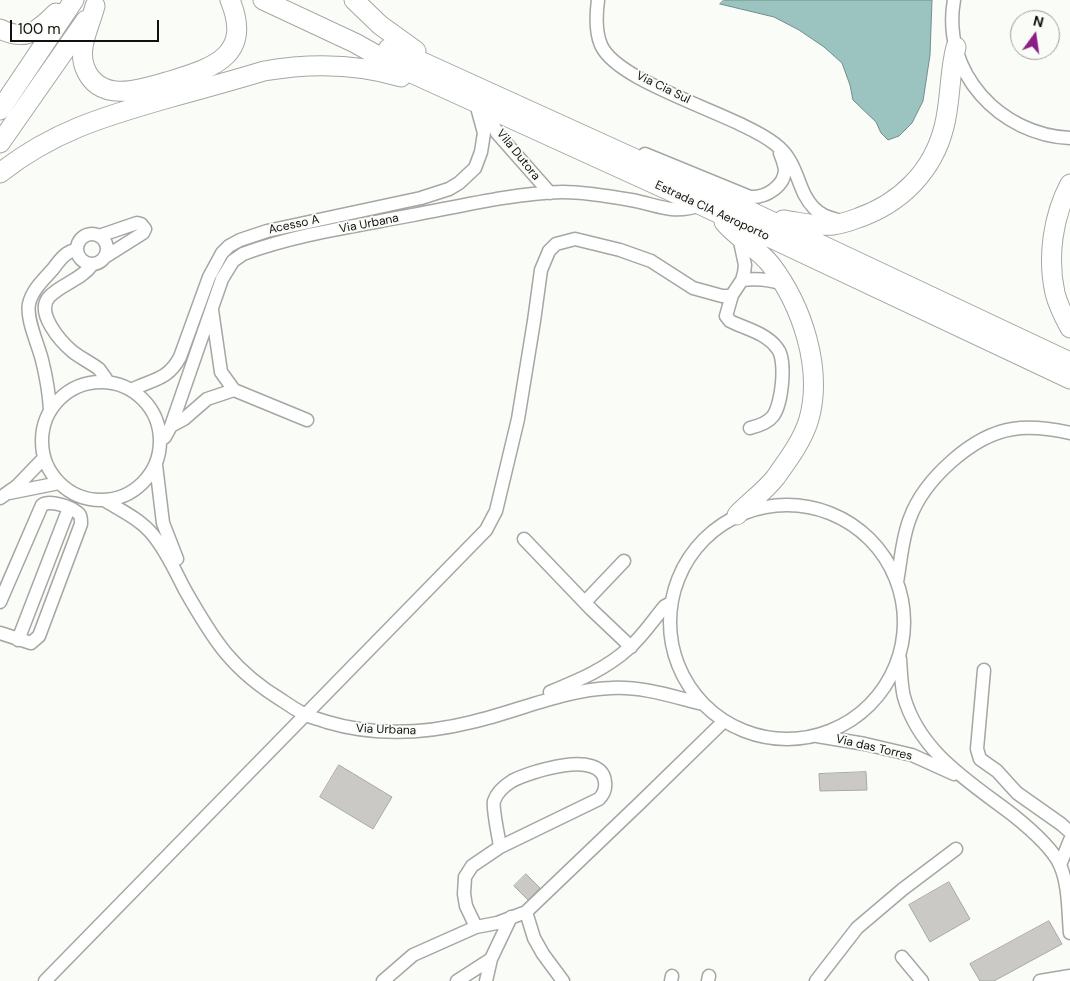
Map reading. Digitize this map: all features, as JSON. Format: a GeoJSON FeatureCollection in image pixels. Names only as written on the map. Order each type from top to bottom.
{"type":"FeatureCollection","features":[{"type":"Feature","properties":{"kind":"highway"},"geometry":{"type":"LineString","coordinates":[[97,3],[83,46],[85,68],[89,75],[102,86],[110,90],[126,92],[138,91],[187,76],[220,62],[232,47],[236,35],[235,12],[230,0]]}},
{"type":"Feature","properties":{"kind":"highway","name":"Estrada CIA Aeroporto"},"geometry":{"type":"LineString","coordinates":[[263,0],[354,43],[396,66],[1068,374]]}},
{"type":"Feature","properties":{"kind":"highway"},"geometry":{"type":"LineString","coordinates":[[354,0],[380,26],[413,50],[537,106],[570,129]]}},
{"type":"Feature","properties":{"kind":"highway"},"geometry":{"type":"LineString","coordinates":[[0,29],[20,35],[30,34],[38,30],[61,9],[73,2]]}},
{"type":"Feature","properties":{"kind":"highway"},"geometry":{"type":"LineString","coordinates":[[0,110],[73,2]]}},
{"type":"Feature","properties":{"kind":"highway"},"geometry":{"type":"LineString","coordinates":[[0,143],[97,3]]}},
{"type":"Feature","properties":{"kind":"highway","name":"Estrada CIA Aeroporto"},"geometry":{"type":"LineString","coordinates":[[354,43],[389,50],[420,61],[762,218],[1068,374]]}},
{"type":"Feature","properties":{"kind":"highway"},"geometry":{"type":"LineString","coordinates":[[762,218],[823,225],[847,222],[871,214],[913,185],[936,153],[946,120],[952,61],[956,47]]}},
{"type":"Feature","properties":{"kind":"highway"},"geometry":{"type":"LineString","coordinates":[[0,173],[42,144],[77,127],[106,116],[264,71],[286,68],[328,64],[382,71],[405,78],[484,113],[516,120]]}},
{"type":"Feature","properties":{"kind":"highway"},"geometry":{"type":"LineString","coordinates":[[1070,184],[1062,198],[1058,213],[1054,234],[1053,266],[1058,303],[1070,328]]}},
{"type":"Feature","properties":{"kind":"highway"},"geometry":{"type":"LineString","coordinates":[[708,208],[731,231],[756,250],[770,264],[784,284],[811,350],[814,388],[809,420],[796,446],[773,480],[737,515]]}},
{"type":"Feature","properties":{"kind":"street","name":"Via Cia Sul"},"geometry":{"type":"LineString","coordinates":[[598,0],[597,33],[601,46],[616,64],[774,143],[789,158],[814,209],[829,218],[847,222]]}},
{"type":"Feature","properties":{"kind":"street"},"geometry":{"type":"LineString","coordinates":[[954,0],[953,27],[956,47],[964,70],[976,90],[992,108],[1012,122],[1033,132],[1070,138]]}},
{"type":"Feature","properties":{"kind":"street","name":"Vila Dutora"},"geometry":{"type":"LineString","coordinates":[[484,113],[498,133],[550,193]]}},
{"type":"Feature","properties":{"kind":"street","name":"Acesso A"},"geometry":{"type":"LineString","coordinates":[[131,390],[161,377],[174,367],[180,357],[208,277],[222,253],[229,246],[240,240],[267,231],[413,200],[459,184],[475,168],[481,152],[484,133],[484,113]]}},
{"type":"Feature","properties":{"kind":"street"},"geometry":{"type":"LineString","coordinates":[[602,144],[636,150],[750,197],[756,197],[770,193],[783,178],[785,169],[774,143]]}},
{"type":"Feature","properties":{"kind":"street","name":"Via Urbana"},"geometry":{"type":"LineString","coordinates":[[161,440],[165,437],[171,426],[226,271],[233,261],[243,254],[318,234],[497,199],[550,193],[588,194],[632,200],[677,210],[708,208]]}},
{"type":"Feature","properties":{"kind":"street"},"geometry":{"type":"LineString","coordinates":[[92,265],[81,260],[76,250],[84,236],[88,234],[99,236],[137,224],[141,224],[145,229],[143,233],[100,263],[92,265],[86,272],[51,296],[46,302],[45,310],[59,337],[72,351],[99,370],[108,382]]}},
{"type":"Feature","properties":{"kind":"street"},"geometry":{"type":"LineString","coordinates":[[99,236],[106,243],[106,257]]}},
{"type":"Feature","properties":{"kind":"street"},"geometry":{"type":"LineString","coordinates":[[739,237],[745,265],[742,280],[731,296],[726,316],[730,321],[771,340],[779,350],[782,358],[779,403],[774,415],[761,425],[750,428]]}},
{"type":"Feature","properties":{"kind":"street"},"geometry":{"type":"LineString","coordinates":[[45,981],[480,537],[492,520],[496,511],[518,419],[541,270],[549,251],[556,244],[575,239],[620,250],[651,262],[693,288],[722,296],[731,296]]}},
{"type":"Feature","properties":{"kind":"street"},"geometry":{"type":"LineString","coordinates":[[50,410],[42,360],[29,318],[28,306],[30,298],[41,282],[64,256],[72,250],[76,250]]}},
{"type":"Feature","properties":{"kind":"street"},"geometry":{"type":"LineString","coordinates":[[742,280],[757,278],[784,284]]}},
{"type":"Feature","properties":{"kind":"street"},"geometry":{"type":"LineString","coordinates":[[212,306],[221,372],[234,390],[307,420]]}},
{"type":"Feature","properties":{"kind":"street"},"geometry":{"type":"LineString","coordinates":[[91,382],[108,382],[131,390],[147,403],[157,420],[161,440],[160,453],[156,465],[140,486],[129,493],[104,500],[80,496],[59,483],[50,471],[44,458],[41,442],[43,425],[50,410],[61,397],[75,387],[91,382]]}},
{"type":"Feature","properties":{"kind":"street"},"geometry":{"type":"LineString","coordinates":[[171,426],[184,419],[207,399],[234,390]]}},
{"type":"Feature","properties":{"kind":"street"},"geometry":{"type":"LineString","coordinates":[[897,582],[905,532],[910,516],[932,482],[966,448],[1012,429],[1047,428],[1070,433]]}},
{"type":"Feature","properties":{"kind":"street"},"geometry":{"type":"LineString","coordinates":[[2,496],[16,486],[44,458]]}},
{"type":"Feature","properties":{"kind":"street","name":"Via Urbana"},"geometry":{"type":"LineString","coordinates":[[156,465],[164,526],[173,551],[210,624],[222,642],[259,680],[308,713],[371,726],[406,728],[434,726],[466,719],[550,692],[596,672],[630,647],[665,606],[670,603]]}},
{"type":"Feature","properties":{"kind":"street"},"geometry":{"type":"LineString","coordinates":[[2,496],[59,483]]}},
{"type":"Feature","properties":{"kind":"street","name":"Via Urbana"},"geometry":{"type":"LineString","coordinates":[[104,500],[134,518],[152,533],[167,554],[206,626],[234,663],[248,677],[269,692],[308,713],[348,728],[370,731],[431,731],[472,722],[574,692],[612,688],[647,691],[704,704]]}},
{"type":"Feature","properties":{"kind":"street"},"geometry":{"type":"LineString","coordinates":[[0,602],[42,505],[50,502],[78,513],[82,524],[36,640],[31,643],[0,633]]}},
{"type":"Feature","properties":{"kind":"street"},"geometry":{"type":"LineString","coordinates":[[784,505],[813,508],[832,514],[849,522],[865,534],[889,564],[897,582],[903,618],[900,656],[891,678],[877,698],[859,714],[839,727],[816,736],[784,739],[753,734],[724,721],[704,704],[689,687],[676,661],[669,625],[670,603],[676,581],[686,560],[700,542],[718,527],[737,515],[756,509],[784,505]]}},
{"type":"Feature","properties":{"kind":"street"},"geometry":{"type":"LineString","coordinates":[[18,640],[69,508]]}},
{"type":"Feature","properties":{"kind":"street"},"geometry":{"type":"LineString","coordinates":[[152,533],[164,526]]}},
{"type":"Feature","properties":{"kind":"street"},"geometry":{"type":"LineString","coordinates":[[524,539],[630,647]]}},
{"type":"Feature","properties":{"kind":"street"},"geometry":{"type":"LineString","coordinates":[[585,602],[624,561]]}},
{"type":"Feature","properties":{"kind":"street","name":"Via das Torres"},"geometry":{"type":"LineString","coordinates":[[900,656],[903,695],[913,721],[926,742],[958,776],[1021,822],[1042,840],[1060,864]]}},
{"type":"Feature","properties":{"kind":"street"},"geometry":{"type":"LineString","coordinates":[[984,670],[977,749],[980,760],[997,771],[1017,793],[1070,832]]}},
{"type":"Feature","properties":{"kind":"street"},"geometry":{"type":"LineString","coordinates":[[383,981],[413,955],[476,928],[497,923],[526,912],[724,721]]}},
{"type":"Feature","properties":{"kind":"street","name":"Via das Torres"},"geometry":{"type":"LineString","coordinates":[[816,736],[865,744],[912,755],[958,776]]}},
{"type":"Feature","properties":{"kind":"street"},"geometry":{"type":"LineString","coordinates":[[476,928],[466,906],[464,894],[466,877],[472,866],[500,847],[599,799],[603,795],[605,778],[597,769],[584,763],[566,764],[513,780],[501,790],[494,802],[500,847]]}},
{"type":"Feature","properties":{"kind":"street"},"geometry":{"type":"LineString","coordinates":[[1070,840],[1060,864],[1066,890],[1070,933]]}},
{"type":"Feature","properties":{"kind":"street"},"geometry":{"type":"LineString","coordinates":[[816,981],[857,928],[903,889],[956,849]]}},
{"type":"Feature","properties":{"kind":"street"},"geometry":{"type":"LineString","coordinates":[[526,912],[534,938],[542,954],[563,981]]}},
{"type":"Feature","properties":{"kind":"street"},"geometry":{"type":"LineString","coordinates":[[486,981],[491,959],[511,917]]}},
{"type":"Feature","properties":{"kind":"street"},"geometry":{"type":"LineString","coordinates":[[902,957],[922,981]]}},
{"type":"Feature","properties":{"kind":"street"},"geometry":{"type":"LineString","coordinates":[[457,981],[491,959]]}},
{"type":"Feature","properties":{"kind":"street"},"geometry":{"type":"LineString","coordinates":[[1040,981],[1070,976]]}},
{"type":"Feature","properties":{"kind":"water"},"geometry":{"type":"Polygon","coordinates":[[[724,0],[932,0],[930,55],[923,101],[912,123],[899,136],[888,140],[881,133],[876,122],[853,100],[842,63],[824,47],[799,30],[774,17],[720,4],[724,0]]]}},
{"type":"Feature","properties":{"kind":"building"},"geometry":{"type":"Polygon","coordinates":[[[339,765],[392,797],[373,829],[320,797],[339,765]]]}},
{"type":"Feature","properties":{"kind":"building"},"geometry":{"type":"Polygon","coordinates":[[[866,772],[867,790],[820,791],[819,774],[866,772]]]}},
{"type":"Feature","properties":{"kind":"building"},"geometry":{"type":"Polygon","coordinates":[[[526,874],[540,888],[528,900],[514,886],[526,874]]]}},
{"type":"Feature","properties":{"kind":"building"},"geometry":{"type":"Polygon","coordinates":[[[949,882],[970,919],[930,942],[909,905],[949,882]]]}},
{"type":"Feature","properties":{"kind":"building"},"geometry":{"type":"Polygon","coordinates":[[[1049,921],[1062,944],[994,981],[980,981],[970,964],[1049,921]]]}}]}
